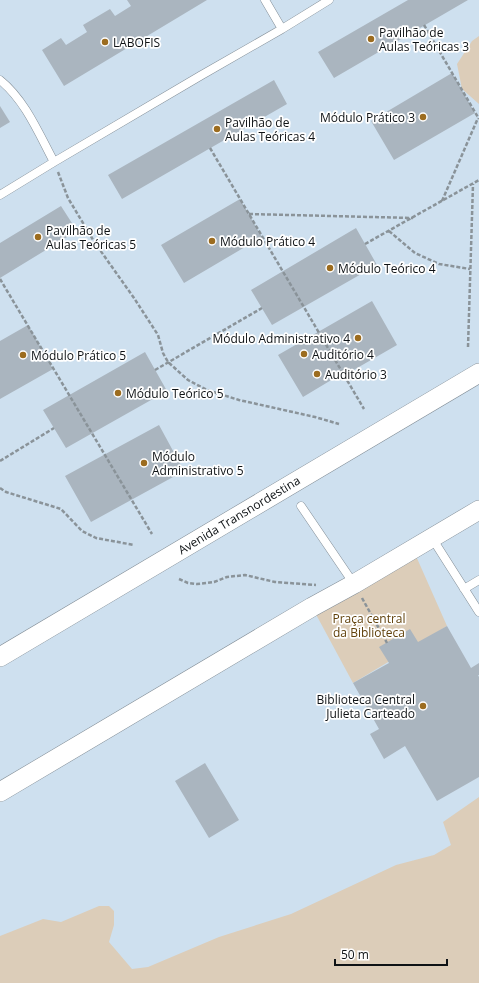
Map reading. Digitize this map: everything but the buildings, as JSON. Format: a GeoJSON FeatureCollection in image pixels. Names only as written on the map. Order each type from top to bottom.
{"type":"FeatureCollection","features":[{"type":"Feature","properties":{"kind":"street","name":"Avenida Transnordestina"},"geometry":{"type":"LineString","coordinates":[[0,657],[479,373]]}},
{"type":"Feature","properties":{"kind":"street"},"geometry":{"type":"LineString","coordinates":[[0,792],[479,510]]}},
{"type":"Feature","properties":{"kind":"lane"},"geometry":{"type":"LineString","coordinates":[[265,0],[282,29]]}},
{"type":"Feature","properties":{"kind":"lane"},"geometry":{"type":"LineString","coordinates":[[0,195],[329,0]]}},
{"type":"Feature","properties":{"kind":"lane"},"geometry":{"type":"LineString","coordinates":[[0,80],[10,89],[23,106],[54,162]]}},
{"type":"Feature","properties":{"kind":"lane"},"geometry":{"type":"LineString","coordinates":[[301,506],[354,584]]}},
{"type":"Feature","properties":{"kind":"lane"},"geometry":{"type":"LineString","coordinates":[[432,538],[479,612]]}},
{"type":"Feature","properties":{"kind":"lane"},"geometry":{"type":"LineString","coordinates":[[464,589],[479,580]]}},
{"type":"Feature","properties":{"kind":"path"},"geometry":{"type":"LineString","coordinates":[[424,25],[479,119],[442,201]]}},
{"type":"Feature","properties":{"kind":"path"},"geometry":{"type":"LineString","coordinates":[[210,148],[364,409]]}},
{"type":"Feature","properties":{"kind":"path"},"geometry":{"type":"LineString","coordinates":[[54,162],[68,198],[95,243],[158,335],[163,352],[168,362],[188,380],[207,390],[239,400],[315,417],[339,424]]}},
{"type":"Feature","properties":{"kind":"path"},"geometry":{"type":"LineString","coordinates":[[365,244],[479,180]]}},
{"type":"Feature","properties":{"kind":"path"},"geometry":{"type":"LineString","coordinates":[[468,347],[473,184]]}},
{"type":"Feature","properties":{"kind":"path"},"geometry":{"type":"LineString","coordinates":[[249,214],[413,218]]}},
{"type":"Feature","properties":{"kind":"path"},"geometry":{"type":"LineString","coordinates":[[389,231],[415,252],[439,264],[470,269]]}},
{"type":"Feature","properties":{"kind":"path"},"geometry":{"type":"LineString","coordinates":[[0,279],[152,534]]}},
{"type":"Feature","properties":{"kind":"path"},"geometry":{"type":"LineString","coordinates":[[155,370],[262,308]]}},
{"type":"Feature","properties":{"kind":"path"},"geometry":{"type":"LineString","coordinates":[[0,461],[54,428]]}},
{"type":"Feature","properties":{"kind":"path"},"geometry":{"type":"LineString","coordinates":[[0,488],[6,492],[61,509],[82,531],[96,538],[134,545]]}},
{"type":"Feature","properties":{"kind":"path"},"geometry":{"type":"LineString","coordinates":[[179,579],[188,583],[197,584],[214,582],[227,577],[245,575],[275,582],[318,585]]}},
{"type":"Feature","properties":{"kind":"shaded area"},"geometry":{"type":"Polygon","coordinates":[[[0,0],[479,0],[479,983],[0,983],[0,0]]]}},
{"type":"Feature","properties":{"kind":"green space"},"geometry":{"type":"Polygon","coordinates":[[[479,36],[479,104],[462,89],[457,64],[472,41],[479,36]]]}},
{"type":"Feature","properties":{"kind":"green space","name":"Praça central da Biblioteca"},"geometry":{"type":"Polygon","coordinates":[[[416,556],[447,626],[353,683],[312,607],[416,556]]]}},
{"type":"Feature","properties":{"kind":"green space"},"geometry":{"type":"Polygon","coordinates":[[[479,797],[479,983],[0,983],[0,936],[43,919],[61,922],[99,906],[109,906],[114,911],[114,925],[109,942],[132,969],[148,967],[219,937],[291,914],[396,865],[434,855],[451,845],[443,822],[479,797]]]}},
{"type":"Feature","properties":{"kind":"place","name":"Pavilhão de Aulas Teóricas 3"},"geometry":{"type":"Point","coordinates":[371,39]}},
{"type":"Feature","properties":{"kind":"place","name":"LABOFIS"},"geometry":{"type":"Point","coordinates":[105,42]}},
{"type":"Feature","properties":{"kind":"place","name":"Módulo Prático 3"},"geometry":{"type":"Point","coordinates":[423,117]}},
{"type":"Feature","properties":{"kind":"place","name":"Pavilhão de Aulas Teóricas 4"},"geometry":{"type":"Point","coordinates":[217,129]}},
{"type":"Feature","properties":{"kind":"place","name":"Pavilhão de Aulas Teóricas 5"},"geometry":{"type":"Point","coordinates":[38,237]}},
{"type":"Feature","properties":{"kind":"place","name":"Módulo Prático 4"},"geometry":{"type":"Point","coordinates":[212,241]}},
{"type":"Feature","properties":{"kind":"place","name":"Módulo Teórico 4"},"geometry":{"type":"Point","coordinates":[330,268]}},
{"type":"Feature","properties":{"kind":"place","name":"Módulo Administrativo 4"},"geometry":{"type":"Point","coordinates":[358,338]}},
{"type":"Feature","properties":{"kind":"place","name":"Auditório 4"},"geometry":{"type":"Point","coordinates":[304,354]}},
{"type":"Feature","properties":{"kind":"place","name":"Módulo Prático 5"},"geometry":{"type":"Point","coordinates":[23,355]}},
{"type":"Feature","properties":{"kind":"place","name":"Auditório 3"},"geometry":{"type":"Point","coordinates":[317,374]}},
{"type":"Feature","properties":{"kind":"place","name":"Módulo Teórico 5"},"geometry":{"type":"Point","coordinates":[118,393]}},
{"type":"Feature","properties":{"kind":"place","name":"Módulo Administrativo 5"},"geometry":{"type":"Point","coordinates":[144,463]}},
{"type":"Feature","properties":{"kind":"place","name":"Biblioteca Central Julieta Carteado"},"geometry":{"type":"Point","coordinates":[423,706]}}]}
